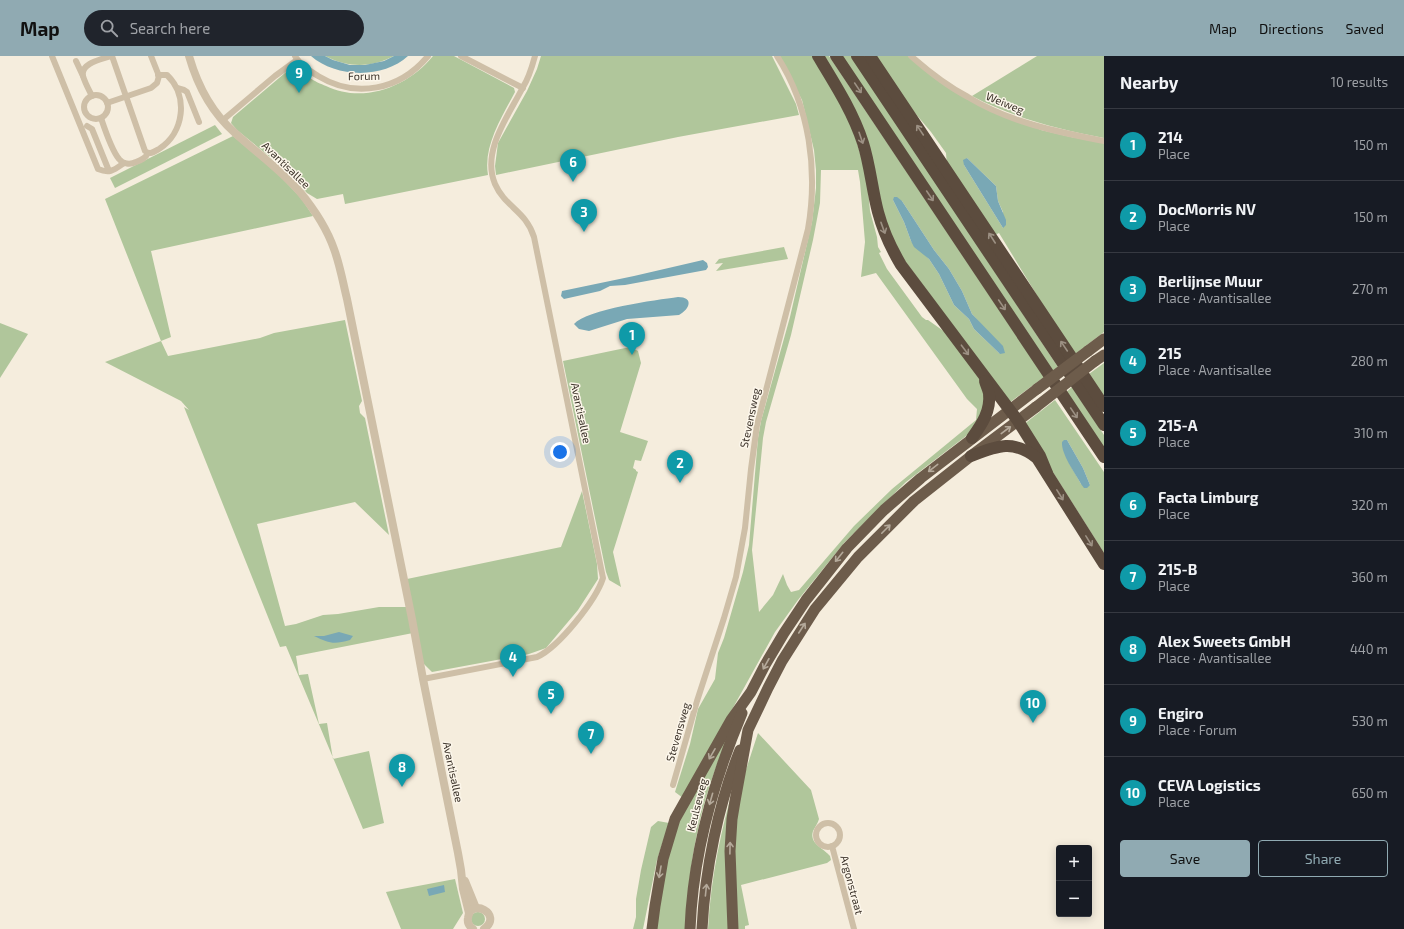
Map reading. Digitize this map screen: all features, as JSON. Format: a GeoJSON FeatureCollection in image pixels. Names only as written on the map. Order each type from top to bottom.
{"type":"FeatureCollection","features":[{"type":"Feature","properties":{"kind":"highway"},"geometry":{"type":"LineString","coordinates":[[818,56],[840,93],[857,128],[867,157],[880,219],[891,246],[901,265],[1018,420],[1040,456],[1047,473]]}},
{"type":"Feature","properties":{"kind":"highway"},"geometry":{"type":"LineString","coordinates":[[836,56],[1104,457]]}},
{"type":"Feature","properties":{"kind":"highway"},"geometry":{"type":"LineString","coordinates":[[857,56],[1104,425]]}},
{"type":"Feature","properties":{"kind":"highway"},"geometry":{"type":"LineString","coordinates":[[870,56],[1104,406]]}},
{"type":"Feature","properties":{"kind":"highway"},"geometry":{"type":"LineString","coordinates":[[652,929],[663,859],[676,819],[731,720],[751,692],[784,633],[806,600],[847,548],[879,515],[908,489],[1028,395],[1104,339]]}},
{"type":"Feature","properties":{"kind":"highway"},"geometry":{"type":"LineString","coordinates":[[702,929],[708,878],[718,825],[732,772],[748,730],[768,688],[782,662],[815,609],[858,557],[914,501],[1100,358]]}},
{"type":"Feature","properties":{"kind":"highway"},"geometry":{"type":"LineString","coordinates":[[972,438],[984,420],[989,406],[989,394],[983,374]]}},
{"type":"Feature","properties":{"kind":"highway"},"geometry":{"type":"LineString","coordinates":[[971,456],[997,446],[1008,445],[1027,450],[1037,458],[1104,564]]}},
{"type":"Feature","properties":{"kind":"highway","name":"Keulseweg"},"geometry":{"type":"LineString","coordinates":[[690,929],[692,901],[698,861],[709,806],[721,766],[751,692]]}},
{"type":"Feature","properties":{"kind":"highway"},"geometry":{"type":"LineString","coordinates":[[734,929],[730,873],[731,828],[748,730]]}},
{"type":"Feature","properties":{"kind":"street"},"geometry":{"type":"LineString","coordinates":[[52,56],[84,127],[98,169],[105,172],[110,171],[124,163],[133,163],[144,158],[148,153],[161,148],[172,138],[177,129],[181,111],[181,102],[177,88],[167,75],[158,75]]}},
{"type":"Feature","properties":{"kind":"street"},"geometry":{"type":"LineString","coordinates":[[92,96],[77,64],[82,68],[111,56],[145,151],[148,153]]}},
{"type":"Feature","properties":{"kind":"street"},"geometry":{"type":"LineString","coordinates":[[108,103],[154,86],[158,80],[158,75],[151,56]]}},
{"type":"Feature","properties":{"kind":"street","name":"Avantisallee"},"geometry":{"type":"LineString","coordinates":[[189,56],[199,85],[223,120],[234,132],[274,166],[300,192],[325,230],[339,264],[412,619],[461,870],[463,889],[472,910],[467,920],[470,928]]}},
{"type":"Feature","properties":{"kind":"street","name":"Forum"},"geometry":{"type":"LineString","coordinates":[[223,120],[296,58],[315,74],[340,86],[375,88],[392,84],[407,76],[421,65],[428,56]]}},
{"type":"Feature","properties":{"kind":"street"},"geometry":{"type":"LineString","coordinates":[[461,56],[523,88]]}},
{"type":"Feature","properties":{"kind":"street","name":"Avantisallee"},"geometry":{"type":"LineString","coordinates":[[423,679],[538,657],[546,653],[555,645],[593,599],[600,588],[603,578],[534,237],[524,217],[504,198],[495,185],[493,177],[492,162],[496,142],[504,122],[523,88],[535,56]]}},
{"type":"Feature","properties":{"kind":"street","name":"Stevensweg"},"geometry":{"type":"LineString","coordinates":[[673,785],[693,715],[738,571],[746,522],[756,432],[808,229],[811,210],[812,167],[807,130],[795,91],[777,56]]}},
{"type":"Feature","properties":{"kind":"street","name":"Weiweg"},"geometry":{"type":"LineString","coordinates":[[911,56],[944,82],[967,97],[990,109],[1020,121],[1048,129],[1104,141]]}},
{"type":"Feature","properties":{"kind":"street"},"geometry":{"type":"LineString","coordinates":[[83,76],[85,67]]}},
{"type":"Feature","properties":{"kind":"street"},"geometry":{"type":"LineString","coordinates":[[177,88],[187,92],[199,122]]}},
{"type":"Feature","properties":{"kind":"street"},"geometry":{"type":"LineString","coordinates":[[92,96],[101,96],[108,103],[108,112],[101,118],[90,118],[85,112],[85,103],[92,96]]}},
{"type":"Feature","properties":{"kind":"street"},"geometry":{"type":"LineString","coordinates":[[84,127],[90,118]]}},
{"type":"Feature","properties":{"kind":"street"},"geometry":{"type":"LineString","coordinates":[[101,118],[117,156],[124,163]]}},
{"type":"Feature","properties":{"kind":"street"},"geometry":{"type":"LineString","coordinates":[[84,127],[92,129],[110,171]]}},
{"type":"Feature","properties":{"kind":"street"},"geometry":{"type":"LineString","coordinates":[[825,823],[834,824],[840,833],[838,841],[832,846],[823,846],[817,840],[816,834],[818,828],[825,823]]}},
{"type":"Feature","properties":{"kind":"street","name":"Argonstraat"},"geometry":{"type":"LineString","coordinates":[[832,846],[854,929]]}},
{"type":"Feature","properties":{"kind":"street"},"geometry":{"type":"LineString","coordinates":[[472,910],[483,909],[490,916],[489,923],[484,929]]}},
{"type":"Feature","properties":{"kind":"green space"},"geometry":{"type":"Polygon","coordinates":[[[325,56],[394,56],[376,63],[360,65],[343,63],[325,56]]]}},
{"type":"Feature","properties":{"kind":"green space"},"geometry":{"type":"Polygon","coordinates":[[[433,56],[454,56],[514,88],[515,92],[499,122],[488,153],[488,175],[345,204],[343,194],[317,199],[307,193],[282,167],[237,130],[231,123],[233,117],[292,67],[299,69],[310,78],[326,86],[340,91],[370,93],[398,84],[423,67],[433,56]]]}},
{"type":"Feature","properties":{"kind":"green space"},"geometry":{"type":"Polygon","coordinates":[[[541,56],[772,56],[796,104],[799,115],[678,137],[496,175],[495,166],[498,143],[527,91],[541,56]]]}},
{"type":"Feature","properties":{"kind":"green space"},"geometry":{"type":"Polygon","coordinates":[[[779,56],[814,56],[850,120],[867,176],[870,211],[878,247],[881,252],[879,253],[887,269],[922,317],[945,332],[981,379],[986,406],[970,433],[906,482],[844,543],[798,600],[775,632],[683,798],[675,792],[690,744],[698,709],[715,679],[718,653],[724,638],[743,572],[749,545],[758,438],[761,421],[790,317],[812,222],[816,188],[816,170],[814,150],[802,100],[779,56]],[[821,170],[820,203],[813,240],[791,335],[766,422],[763,438],[752,550],[759,612],[773,595],[783,574],[791,592],[799,590],[854,526],[892,489],[976,420],[977,409],[967,399],[876,273],[861,277],[865,242],[858,170],[821,170]]]}},
{"type":"Feature","properties":{"kind":"green space"},"geometry":{"type":"Polygon","coordinates":[[[824,56],[829,56],[1044,377],[1009,403],[889,239],[874,173],[824,56]],[[893,200],[904,222],[911,241],[929,259],[939,274],[954,305],[969,319],[974,329],[1000,354],[981,324],[972,314],[962,291],[949,269],[934,250],[902,201],[893,200]]]}},
{"type":"Feature","properties":{"kind":"green space"},"geometry":{"type":"Polygon","coordinates":[[[841,56],[852,56],[1058,367],[1050,373],[841,56]]]}},
{"type":"Feature","properties":{"kind":"green space"},"geometry":{"type":"Polygon","coordinates":[[[875,56],[909,56],[947,86],[1041,130],[1104,143],[1104,332],[1075,354],[1049,315],[999,233],[995,235],[947,166],[946,153],[931,132],[904,100],[875,56]],[[967,158],[964,165],[1003,228],[1003,212],[998,201],[996,186],[967,158]]]}},
{"type":"Feature","properties":{"kind":"green space"},"geometry":{"type":"Polygon","coordinates":[[[1037,56],[1104,56],[1104,138],[1070,131],[1020,117],[972,96],[1037,56]]]}},
{"type":"Feature","properties":{"kind":"green space"},"geometry":{"type":"Polygon","coordinates":[[[215,125],[222,134],[115,188],[110,178],[215,125]]]}},
{"type":"Feature","properties":{"kind":"green space"},"geometry":{"type":"Polygon","coordinates":[[[233,136],[277,173],[301,198],[313,216],[151,251],[171,337],[161,341],[105,199],[233,136]]]}},
{"type":"Feature","properties":{"kind":"green space"},"geometry":{"type":"Polygon","coordinates":[[[784,247],[788,259],[716,271],[723,263],[715,264],[719,259],[784,247]]]}},
{"type":"Feature","properties":{"kind":"green space"},"geometry":{"type":"Polygon","coordinates":[[[345,320],[362,401],[359,406],[360,413],[365,418],[389,535],[355,502],[257,524],[285,626],[323,615],[379,607],[407,607],[413,633],[296,656],[299,675],[308,674],[319,724],[286,646],[280,647],[184,407],[189,410],[181,401],[105,362],[161,341],[168,356],[260,338],[274,333],[345,320]]]}},
{"type":"Feature","properties":{"kind":"green space"},"geometry":{"type":"Polygon","coordinates":[[[0,323],[28,334],[0,378],[0,323]]]}},
{"type":"Feature","properties":{"kind":"green space"},"geometry":{"type":"Polygon","coordinates":[[[630,347],[638,351],[641,363],[620,432],[648,441],[641,461],[635,460],[633,468],[638,472],[613,552],[621,587],[609,580],[606,572],[563,361],[630,347]]]}},
{"type":"Feature","properties":{"kind":"green space"},"geometry":{"type":"Polygon","coordinates":[[[1104,363],[1104,397],[1089,374],[1104,363]]]}},
{"type":"Feature","properties":{"kind":"green space"},"geometry":{"type":"Polygon","coordinates":[[[1072,387],[1104,435],[1104,453],[1064,394],[1072,387]]]}},
{"type":"Feature","properties":{"kind":"green space"},"geometry":{"type":"Polygon","coordinates":[[[1055,400],[1104,472],[1104,553],[1023,425],[1055,400]],[[1067,440],[1069,463],[1081,484],[1090,485],[1083,468],[1067,440]]]}},
{"type":"Feature","properties":{"kind":"green space"},"geometry":{"type":"Polygon","coordinates":[[[582,491],[597,564],[598,579],[578,610],[546,648],[529,654],[432,672],[423,663],[407,579],[561,547],[582,491]]]}},
{"type":"Feature","properties":{"kind":"green space"},"geometry":{"type":"Polygon","coordinates":[[[327,723],[333,757],[319,724],[327,723]]]}},
{"type":"Feature","properties":{"kind":"green space"},"geometry":{"type":"Polygon","coordinates":[[[731,728],[703,807],[691,869],[685,929],[654,929],[656,912],[676,824],[731,728]]]}},
{"type":"Feature","properties":{"kind":"green space"},"geometry":{"type":"Polygon","coordinates":[[[758,733],[811,790],[819,819],[813,831],[813,839],[815,843],[830,856],[831,860],[827,863],[741,885],[749,925],[745,926],[745,929],[735,929],[733,855],[740,788],[758,733]]]}},
{"type":"Feature","properties":{"kind":"green space"},"geometry":{"type":"Polygon","coordinates":[[[369,751],[384,823],[363,829],[333,759],[369,751]]]}},
{"type":"Feature","properties":{"kind":"green space"},"geometry":{"type":"Polygon","coordinates":[[[736,778],[728,929],[708,929],[714,871],[736,778]]]}},
{"type":"Feature","properties":{"kind":"green space"},"geometry":{"type":"Polygon","coordinates":[[[658,821],[669,823],[657,860],[643,929],[633,929],[636,917],[636,899],[641,870],[651,827],[658,821]]]}},
{"type":"Feature","properties":{"kind":"green space"},"geometry":{"type":"Polygon","coordinates":[[[455,879],[463,913],[453,929],[401,929],[386,892],[455,879]]]}},
{"type":"Feature","properties":{"kind":"green space"},"geometry":{"type":"Polygon","coordinates":[[[475,912],[481,912],[485,916],[485,922],[481,926],[475,926],[471,922],[471,916],[475,912]]]}},
{"type":"Feature","properties":{"kind":"water"},"geometry":{"type":"Polygon","coordinates":[[[311,56],[325,56],[350,65],[365,65],[384,61],[394,56],[408,56],[398,64],[386,69],[360,73],[333,69],[311,56]]]}},
{"type":"Feature","properties":{"kind":"water"},"geometry":{"type":"Polygon","coordinates":[[[967,158],[996,186],[998,201],[1006,220],[1006,225],[1003,228],[964,165],[963,160],[967,158]]]}},
{"type":"Feature","properties":{"kind":"water"},"geometry":{"type":"Polygon","coordinates":[[[894,197],[897,197],[902,201],[934,250],[949,269],[962,291],[972,314],[1003,346],[1005,353],[1000,354],[974,329],[969,319],[954,305],[939,274],[929,259],[914,247],[893,200],[894,197]]]}},
{"type":"Feature","properties":{"kind":"water"},"geometry":{"type":"Polygon","coordinates":[[[703,260],[707,263],[708,267],[706,270],[625,285],[610,286],[600,291],[564,299],[561,296],[562,291],[703,260]]]}},
{"type":"Feature","properties":{"kind":"water"},"geometry":{"type":"Polygon","coordinates":[[[678,297],[686,299],[689,304],[686,310],[679,315],[627,319],[589,331],[579,329],[574,324],[581,319],[607,310],[678,297]]]}},
{"type":"Feature","properties":{"kind":"water"},"geometry":{"type":"Polygon","coordinates":[[[1067,440],[1083,468],[1090,485],[1087,488],[1084,488],[1081,484],[1066,458],[1062,447],[1062,442],[1067,440]]]}},
{"type":"Feature","properties":{"kind":"water"},"geometry":{"type":"Polygon","coordinates":[[[339,632],[353,636],[350,640],[335,643],[328,642],[314,636],[324,636],[339,632]]]}},
{"type":"Feature","properties":{"kind":"water"},"geometry":{"type":"Polygon","coordinates":[[[444,885],[445,892],[429,896],[427,889],[444,885]]]}},
{"type":"Feature","properties":{"kind":"place","name":"Engiro"},"geometry":{"type":"Point","coordinates":[299,93]}},
{"type":"Feature","properties":{"kind":"place","name":"Facta Limburg"},"geometry":{"type":"Point","coordinates":[573,182]}},
{"type":"Feature","properties":{"kind":"place","name":"Berlijnse Muur"},"geometry":{"type":"Point","coordinates":[584,232]}},
{"type":"Feature","properties":{"kind":"place","name":"214"},"geometry":{"type":"Point","coordinates":[632,355]}},
{"type":"Feature","properties":{"kind":"place","name":"DocMorris NV"},"geometry":{"type":"Point","coordinates":[680,483]}},
{"type":"Feature","properties":{"kind":"place","name":"215"},"geometry":{"type":"Point","coordinates":[513,677]}},
{"type":"Feature","properties":{"kind":"place","name":"215-A"},"geometry":{"type":"Point","coordinates":[551,714]}},
{"type":"Feature","properties":{"kind":"place","name":"CEVA Logistics"},"geometry":{"type":"Point","coordinates":[1033,723]}},
{"type":"Feature","properties":{"kind":"place","name":"215-B"},"geometry":{"type":"Point","coordinates":[591,754]}},
{"type":"Feature","properties":{"kind":"place","name":"Alex Sweets GmbH"},"geometry":{"type":"Point","coordinates":[402,787]}}]}
